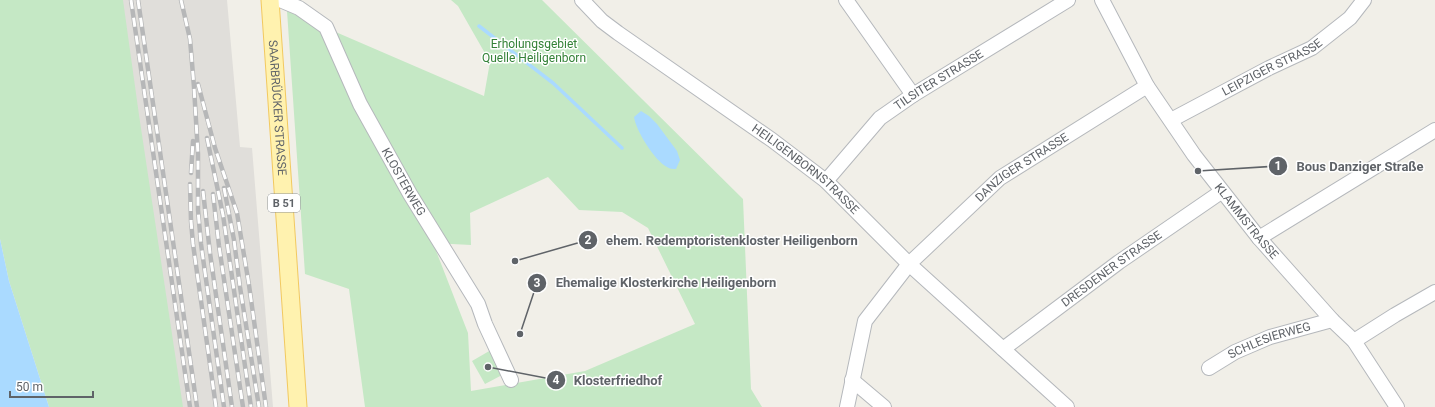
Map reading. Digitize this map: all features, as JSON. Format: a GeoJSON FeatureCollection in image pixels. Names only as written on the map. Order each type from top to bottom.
{"type":"FeatureCollection","features":[{"type":"Feature","properties":{"kind":"main road","name":"SAARBRÜCKER STRASSE"},"geometry":{"type":"LineString","coordinates":[[270,0],[298,407]]}},
{"type":"Feature","properties":{"kind":"street","name":"KLOSTERWEG"},"geometry":{"type":"LineString","coordinates":[[280,0],[298,8],[326,27],[360,104],[410,194],[478,304],[485,324],[510,380]]}},
{"type":"Feature","properties":{"kind":"street","name":"HEILIGENBORNSTRASSE"},"geometry":{"type":"LineString","coordinates":[[582,0],[602,21],[618,33],[772,140],[826,181],[909,264],[1067,407]]}},
{"type":"Feature","properties":{"kind":"street"},"geometry":{"type":"LineString","coordinates":[[846,0],[913,95]]}},
{"type":"Feature","properties":{"kind":"street","name":"TILSITER STRASSE"},"geometry":{"type":"LineString","coordinates":[[826,181],[880,118],[913,95],[1068,0]]}},
{"type":"Feature","properties":{"kind":"street","name":"KLAMMSTRASSE"},"geometry":{"type":"LineString","coordinates":[[1102,0],[1147,86],[1194,155],[1221,192],[1259,238],[1332,320],[1354,341],[1397,407]]}},
{"type":"Feature","properties":{"kind":"street","name":"LEIPZIGER STRASSE"},"geometry":{"type":"LineString","coordinates":[[1171,120],[1269,68],[1312,48],[1350,18],[1364,0]]}},
{"type":"Feature","properties":{"kind":"street","name":"DANZIGER STRASSE"},"geometry":{"type":"LineString","coordinates":[[847,407],[865,321],[909,264],[1000,178],[1147,86]]}},
{"type":"Feature","properties":{"kind":"street"},"geometry":{"type":"LineString","coordinates":[[1259,238],[1435,130]]}},
{"type":"Feature","properties":{"kind":"street","name":"DRESDENER STRASSE"},"geometry":{"type":"LineString","coordinates":[[1003,349],[1119,262],[1221,192]]}},
{"type":"Feature","properties":{"kind":"street"},"geometry":{"type":"LineString","coordinates":[[1354,341],[1435,292]]}},
{"type":"Feature","properties":{"kind":"street","name":"SCHLESIERWEG"},"geometry":{"type":"LineString","coordinates":[[1209,368],[1235,352],[1270,337],[1332,320]]}},
{"type":"Feature","properties":{"kind":"street"},"geometry":{"type":"LineString","coordinates":[[852,380],[884,407]]}},
{"type":"Feature","properties":{"kind":"shaded area"},"geometry":{"type":"Polygon","coordinates":[[[105,0],[227,0],[240,147],[252,148],[273,407],[171,407],[105,0]]]}},
{"type":"Feature","properties":{"kind":"green space"},"geometry":{"type":"Polygon","coordinates":[[[0,0],[123,0],[183,407],[49,407],[9,281],[0,239],[0,0]]]}},
{"type":"Feature","properties":{"kind":"green space","name":"Erholungsgebiet Quelle Heiligenborn"},"geometry":{"type":"Polygon","coordinates":[[[451,0],[542,0],[743,199],[751,389],[762,407],[365,407],[349,289],[305,274],[287,11],[484,96],[490,62],[458,6],[451,0]],[[548,177],[470,213],[471,245],[433,243],[468,333],[471,391],[585,371],[695,324],[648,228],[622,212],[579,210],[548,177]]]}},
{"type":"Feature","properties":{"kind":"green space"},"geometry":{"type":"Polygon","coordinates":[[[491,350],[504,374],[485,384],[472,361],[491,350]]]}},
{"type":"Feature","properties":{"kind":"water"},"geometry":{"type":"Polygon","coordinates":[[[641,111],[657,124],[677,151],[680,160],[676,169],[669,168],[662,164],[642,137],[634,117],[641,111]]]}},
{"type":"Feature","properties":{"kind":"water"},"geometry":{"type":"Polygon","coordinates":[[[0,239],[9,281],[49,407],[0,407],[0,239]]]}},
{"type":"Feature","properties":{"kind":"waterway"},"geometry":{"type":"LineString","coordinates":[[479,26],[553,83],[622,148]]}},
{"type":"Feature","properties":{"kind":"railway"},"geometry":{"type":"LineString","coordinates":[[131,0],[190,407]]}},
{"type":"Feature","properties":{"kind":"railway"},"geometry":{"type":"LineString","coordinates":[[138,0],[197,407]]}},
{"type":"Feature","properties":{"kind":"railway"},"geometry":{"type":"LineString","coordinates":[[181,0],[190,39],[194,87],[198,154],[198,210],[201,244],[224,407]]}},
{"type":"Feature","properties":{"kind":"railway"},"geometry":{"type":"LineString","coordinates":[[198,84],[215,148],[237,213],[249,285],[266,407]]}},
{"type":"Feature","properties":{"kind":"railway"},"geometry":{"type":"LineString","coordinates":[[207,138],[223,215],[251,407]]}},
{"type":"Feature","properties":{"kind":"railway"},"geometry":{"type":"LineString","coordinates":[[191,173],[193,141]]}},
{"type":"Feature","properties":{"kind":"railway"},"geometry":{"type":"LineString","coordinates":[[190,184],[193,244],[216,407]]}},
{"type":"Feature","properties":{"kind":"railway"},"geometry":{"type":"LineString","coordinates":[[224,188],[234,240],[259,407]]}},
{"type":"Feature","properties":{"kind":"railway"},"geometry":{"type":"LineString","coordinates":[[203,191],[210,253],[232,407]]}},
{"type":"Feature","properties":{"kind":"railway"},"geometry":{"type":"LineString","coordinates":[[213,194],[219,246],[243,407]]}},
{"type":"Feature","properties":{"kind":"place","name":"Bous Danziger Straße"},"geometry":{"type":"Point","coordinates":[1198,171]}},
{"type":"Feature","properties":{"kind":"place","name":"ehem. Redemptoristenkloster Heiligenborn"},"geometry":{"type":"Point","coordinates":[515,261]}},
{"type":"Feature","properties":{"kind":"place","name":"Ehemalige Klosterkirche Heiligenborn"},"geometry":{"type":"Point","coordinates":[520,334]}},
{"type":"Feature","properties":{"kind":"place","name":"Klosterfriedhof"},"geometry":{"type":"Point","coordinates":[488,367]}}]}
